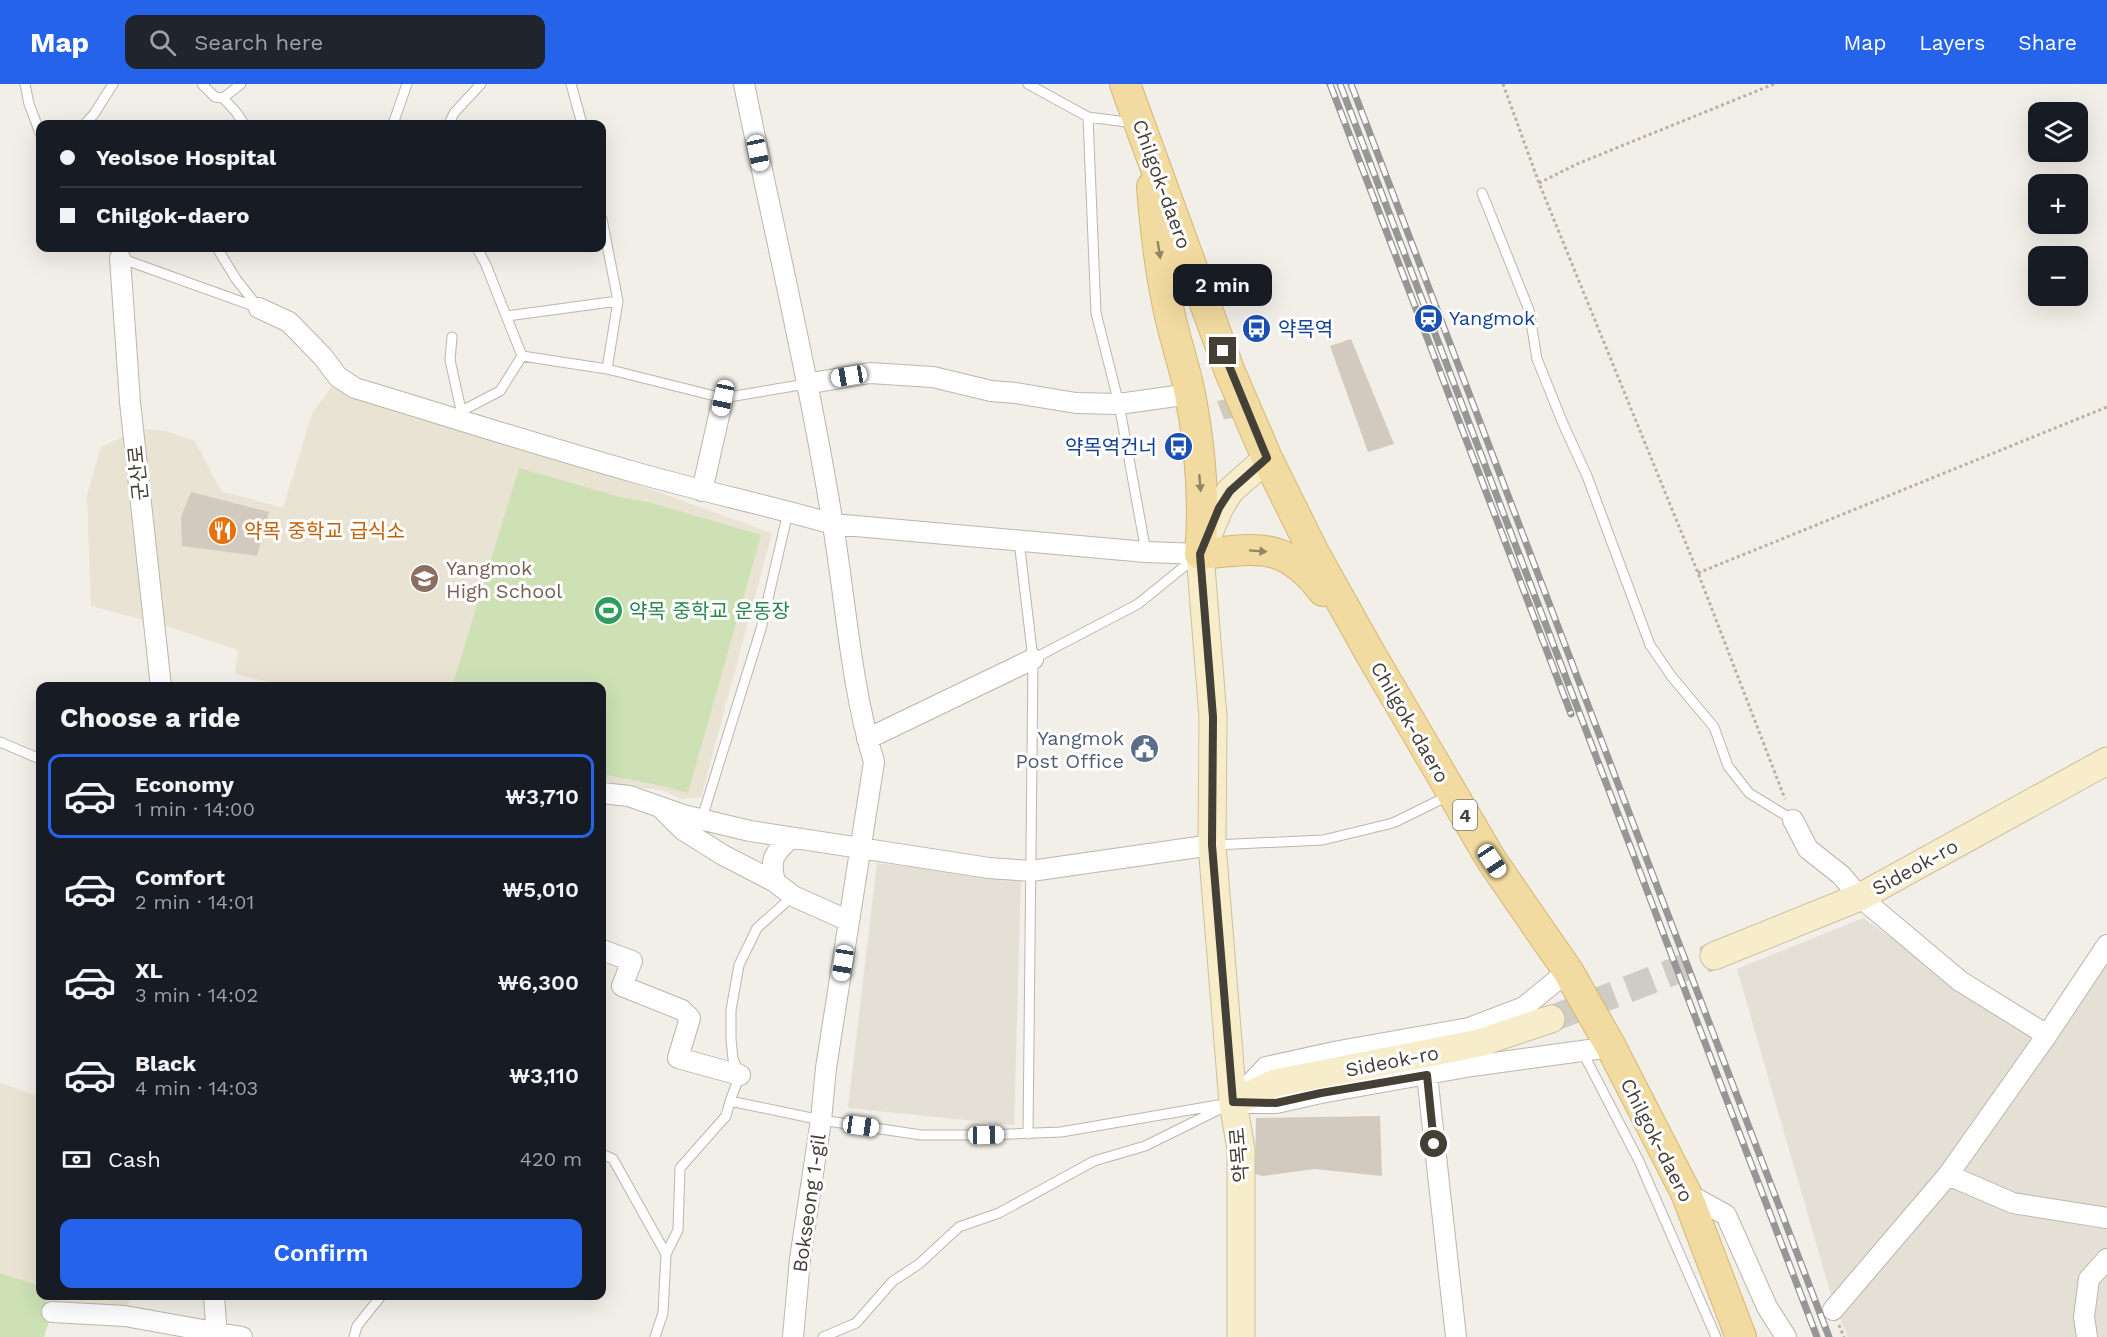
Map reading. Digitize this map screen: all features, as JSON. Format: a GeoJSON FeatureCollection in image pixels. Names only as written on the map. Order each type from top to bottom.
{"type":"FeatureCollection","features":[{"type":"Feature","properties":{"kind":"main road","name":"Chilgok-daero"},"geometry":{"type":"LineString","coordinates":[[1125,84],[1230,372],[1267,458],[1314,553],[1452,794],[1492,861],[1568,972],[1596,1049],[1686,1193],[1741,1337]]}},
{"type":"Feature","properties":{"kind":"main road"},"geometry":{"type":"LineString","coordinates":[[1144,137],[1167,302],[1190,394],[1203,519],[1200,554],[1250,550],[1276,552],[1296,561],[1316,582],[1370,653]]}},
{"type":"Feature","properties":{"kind":"street","name":"Bokseong 1-gil"},"geometry":{"type":"LineString","coordinates":[[744,84],[833,524],[848,629],[867,739],[874,762],[826,1068],[793,1337]]}},
{"type":"Feature","properties":{"kind":"street","name":"군산로"},"geometry":{"type":"LineString","coordinates":[[118,253],[130,402],[160,682]]}},
{"type":"Feature","properties":{"kind":"street"},"geometry":{"type":"LineString","coordinates":[[259,308],[289,322],[318,351],[338,377],[355,388],[456,413],[576,456],[702,491],[833,524],[1146,552],[1200,554]]}},
{"type":"Feature","properties":{"kind":"street"},"geometry":{"type":"LineString","coordinates":[[806,384],[870,373],[933,377],[991,391],[1076,403],[1119,404],[1190,394]]}},
{"type":"Feature","properties":{"kind":"street"},"geometry":{"type":"LineString","coordinates":[[702,491],[723,398]]}},
{"type":"Feature","properties":{"kind":"street","name":"약목로"},"geometry":{"type":"LineString","coordinates":[[1241,1337],[1241,1149],[1233,1102],[1212,845],[1213,717],[1200,554],[1219,508],[1230,491],[1267,458]]}},
{"type":"Feature","properties":{"kind":"street"},"geometry":{"type":"LineString","coordinates":[[867,739],[1033,659]]}},
{"type":"Feature","properties":{"kind":"street","name":"Sideok-ro"},"geometry":{"type":"LineString","coordinates":[[1714,956],[1860,897],[2107,761]]}},
{"type":"Feature","properties":{"kind":"street"},"geometry":{"type":"LineString","coordinates":[[606,793],[629,796],[683,815],[750,831],[989,868],[1031,872],[1212,845]]}},
{"type":"Feature","properties":{"kind":"street"},"geometry":{"type":"LineString","coordinates":[[658,806],[683,831],[775,882],[793,896],[849,921]]}},
{"type":"Feature","properties":{"kind":"street"},"geometry":{"type":"LineString","coordinates":[[1793,820],[1808,849],[1841,875],[1860,897],[1960,981],[2047,1035]]}},
{"type":"Feature","properties":{"kind":"street"},"geometry":{"type":"LineString","coordinates":[[775,882],[771,867],[776,851],[791,838]]}},
{"type":"Feature","properties":{"kind":"street"},"geometry":{"type":"LineString","coordinates":[[1833,1310],[1948,1175],[2047,1035],[2107,945]]}},
{"type":"Feature","properties":{"kind":"street"},"geometry":{"type":"LineString","coordinates":[[606,952],[632,962],[622,986],[682,1010],[690,1018],[678,1058],[740,1075]]}},
{"type":"Feature","properties":{"kind":"street"},"geometry":{"type":"LineString","coordinates":[[1233,1102],[1266,1067],[1469,1028],[1524,1007],[1568,972]]}},
{"type":"Feature","properties":{"kind":"street","name":"Sideok-ro"},"geometry":{"type":"LineString","coordinates":[[1233,1102],[1275,1083],[1479,1043],[1551,1019]]}},
{"type":"Feature","properties":{"kind":"street"},"geometry":{"type":"LineString","coordinates":[[1233,1102],[1276,1103],[1472,1066],[1596,1049]]}},
{"type":"Feature","properties":{"kind":"street"},"geometry":{"type":"LineString","coordinates":[[1427,1075],[1456,1337]]}},
{"type":"Feature","properties":{"kind":"street"},"geometry":{"type":"LineString","coordinates":[[1948,1175],[2013,1203],[2107,1218]]}},
{"type":"Feature","properties":{"kind":"street"},"geometry":{"type":"LineString","coordinates":[[1686,1193],[1726,1215],[1767,1307],[1786,1337]]}},
{"type":"Feature","properties":{"kind":"street"},"geometry":{"type":"LineString","coordinates":[[2087,1337],[2084,1317],[2089,1279],[2107,1259]]}},
{"type":"Feature","properties":{"kind":"street"},"geometry":{"type":"LineString","coordinates":[[214,1300],[217,1335]]}},
{"type":"Feature","properties":{"kind":"street"},"geometry":{"type":"LineString","coordinates":[[52,1312],[125,1316],[217,1335],[242,1337]]}},
{"type":"Feature","properties":{"kind":"lane"},"geometry":{"type":"LineString","coordinates":[[25,84],[36,122]]}},
{"type":"Feature","properties":{"kind":"lane"},"geometry":{"type":"LineString","coordinates":[[89,120],[113,84]]}},
{"type":"Feature","properties":{"kind":"lane"},"geometry":{"type":"LineString","coordinates":[[202,84],[215,97],[224,98],[241,120]]}},
{"type":"Feature","properties":{"kind":"lane"},"geometry":{"type":"LineString","coordinates":[[224,98],[241,84]]}},
{"type":"Feature","properties":{"kind":"lane"},"geometry":{"type":"LineString","coordinates":[[394,120],[407,84]]}},
{"type":"Feature","properties":{"kind":"lane"},"geometry":{"type":"LineString","coordinates":[[450,120],[481,84]]}},
{"type":"Feature","properties":{"kind":"lane"},"geometry":{"type":"LineString","coordinates":[[571,84],[581,120]]}},
{"type":"Feature","properties":{"kind":"lane"},"geometry":{"type":"LineString","coordinates":[[1028,84],[1088,117],[1144,137]]}},
{"type":"Feature","properties":{"kind":"lane"},"geometry":{"type":"LineString","coordinates":[[1088,117],[1096,313],[1119,404],[1146,552]]}},
{"type":"Feature","properties":{"kind":"lane"},"geometry":{"type":"LineString","coordinates":[[1482,193],[1529,310],[1537,359],[1587,476],[1650,645],[1672,677],[1714,727],[1728,766],[1749,793],[1793,820]]}},
{"type":"Feature","properties":{"kind":"lane"},"geometry":{"type":"LineString","coordinates":[[606,240],[618,301],[606,369]]}},
{"type":"Feature","properties":{"kind":"lane"},"geometry":{"type":"LineString","coordinates":[[219,252],[236,279],[259,308]]}},
{"type":"Feature","properties":{"kind":"lane"},"geometry":{"type":"LineString","coordinates":[[479,252],[522,356]]}},
{"type":"Feature","properties":{"kind":"lane"},"geometry":{"type":"LineString","coordinates":[[118,253],[259,308]]}},
{"type":"Feature","properties":{"kind":"lane"},"geometry":{"type":"LineString","coordinates":[[507,316],[618,301]]}},
{"type":"Feature","properties":{"kind":"lane"},"geometry":{"type":"LineString","coordinates":[[452,337],[450,360],[456,413],[500,391],[522,356]]}},
{"type":"Feature","properties":{"kind":"lane"},"geometry":{"type":"LineString","coordinates":[[522,356],[606,369],[723,398],[806,384]]}},
{"type":"Feature","properties":{"kind":"lane"},"geometry":{"type":"LineString","coordinates":[[702,818],[761,629],[788,511]]}},
{"type":"Feature","properties":{"kind":"lane"},"geometry":{"type":"LineString","coordinates":[[1018,541],[1033,659],[1028,1134]]}},
{"type":"Feature","properties":{"kind":"lane"},"geometry":{"type":"LineString","coordinates":[[1033,659],[1137,604],[1200,554]]}},
{"type":"Feature","properties":{"kind":"lane"},"geometry":{"type":"LineString","coordinates":[[0,742],[36,757]]}},
{"type":"Feature","properties":{"kind":"lane"},"geometry":{"type":"LineString","coordinates":[[1212,845],[1323,840],[1393,823],[1452,794]]}},
{"type":"Feature","properties":{"kind":"lane"},"geometry":{"type":"LineString","coordinates":[[655,1337],[663,1313],[666,1254],[678,1230],[680,1168],[726,1116],[740,1075],[733,1059],[730,1010],[739,965],[757,928],[793,896]]}},
{"type":"Feature","properties":{"kind":"lane"},"geometry":{"type":"LineString","coordinates":[[1596,1049],[1639,1161],[1716,1337]]}},
{"type":"Feature","properties":{"kind":"lane"},"geometry":{"type":"LineString","coordinates":[[730,1101],[821,1120],[921,1135],[1061,1132],[1233,1102]]}},
{"type":"Feature","properties":{"kind":"lane"},"geometry":{"type":"LineString","coordinates":[[823,1337],[856,1323],[893,1281],[919,1264],[959,1227],[999,1213],[1094,1161],[1145,1146],[1233,1102]]}},
{"type":"Feature","properties":{"kind":"lane"},"geometry":{"type":"LineString","coordinates":[[606,1156],[613,1159],[666,1254]]}},
{"type":"Feature","properties":{"kind":"lane"},"geometry":{"type":"LineString","coordinates":[[354,1337],[357,1326],[378,1300]]}},
{"type":"Feature","properties":{"kind":"path"},"geometry":{"type":"LineString","coordinates":[[1503,84],[1539,183],[1698,573],[1793,820]]}},
{"type":"Feature","properties":{"kind":"path"},"geometry":{"type":"LineString","coordinates":[[1539,183],[1577,164],[1774,84]]}},
{"type":"Feature","properties":{"kind":"path"},"geometry":{"type":"LineString","coordinates":[[1698,573],[2107,407]]}},
{"type":"Feature","properties":{"kind":"shaded area","name":"Yangmok High School"},"geometry":{"type":"Polygon","coordinates":[[[332,386],[577,463],[772,533],[701,797],[681,799],[662,790],[625,786],[606,781],[606,682],[269,682],[235,674],[238,650],[164,625],[91,606],[87,495],[101,447],[140,429],[166,431],[195,441],[221,491],[283,508],[312,414],[332,386]]]}},
{"type":"Feature","properties":{"kind":"shaded area"},"geometry":{"type":"Polygon","coordinates":[[[877,863],[1021,879],[1014,1125],[848,1108],[877,863]]]}},
{"type":"Feature","properties":{"kind":"shaded area"},"geometry":{"type":"Polygon","coordinates":[[[1863,918],[2037,1038],[2107,949],[2107,1337],[1848,1337],[1833,1302],[1737,969],[1863,918]]]}},
{"type":"Feature","properties":{"kind":"shaded area"},"geometry":{"type":"Polygon","coordinates":[[[0,1083],[36,1096],[36,1300],[130,1300],[125,1316],[50,1311],[0,1337],[0,1083]]]}},
{"type":"Feature","properties":{"kind":"green space","name":"약목 중학교 운동장"},"geometry":{"type":"Polygon","coordinates":[[[519,468],[761,535],[688,793],[606,775],[606,682],[454,682],[519,468]]]}},
{"type":"Feature","properties":{"kind":"green space"},"geometry":{"type":"Polygon","coordinates":[[[0,1273],[36,1285],[36,1300],[47,1300],[45,1313],[52,1312],[44,1337],[0,1337],[0,1273]]]}},
{"type":"Feature","properties":{"kind":"building"},"geometry":{"type":"Polygon","coordinates":[[[1351,339],[1394,444],[1368,452],[1330,346],[1351,339]]]}},
{"type":"Feature","properties":{"kind":"building"},"geometry":{"type":"Polygon","coordinates":[[[1227,399],[1234,418],[1224,419],[1217,401],[1227,399]]]}},
{"type":"Feature","properties":{"kind":"building","name":"약목 중학교 급식소"},"geometry":{"type":"Polygon","coordinates":[[[191,492],[269,512],[257,556],[182,546],[181,517],[191,492]]]}},
{"type":"Feature","properties":{"kind":"building"},"geometry":{"type":"Polygon","coordinates":[[[1380,1116],[1382,1176],[1315,1169],[1263,1176],[1255,1174],[1256,1118],[1380,1116]]]}},
{"type":"Feature","properties":{"kind":"tunnel"},"geometry":{"type":"LineString","coordinates":[[1551,1019],[1714,956]]}},
{"type":"Feature","properties":{"kind":"railway"},"geometry":{"type":"LineString","coordinates":[[1330,84],[1571,714]]}},
{"type":"Feature","properties":{"kind":"railway"},"geometry":{"type":"LineString","coordinates":[[1340,84],[1817,1337]]}},
{"type":"Feature","properties":{"kind":"railway"},"geometry":{"type":"LineString","coordinates":[[1351,84],[1829,1337]]}},
{"type":"Feature","properties":{"kind":"place","name":"Yangmok"},"geometry":{"type":"Point","coordinates":[1428,318]}},
{"type":"Feature","properties":{"kind":"place","name":"약목역"},"geometry":{"type":"Point","coordinates":[1257,329]}},
{"type":"Feature","properties":{"kind":"place","name":"약목역건너"},"geometry":{"type":"Point","coordinates":[1178,447]}},
{"type":"Feature","properties":{"kind":"place","name":"약목 중학교 급식소"},"geometry":{"type":"Point","coordinates":[223,531]}},
{"type":"Feature","properties":{"kind":"place","name":"Yangmok High School"},"geometry":{"type":"Point","coordinates":[425,579]}},
{"type":"Feature","properties":{"kind":"place","name":"약목 중학교 운동장"},"geometry":{"type":"Point","coordinates":[608,611]}},
{"type":"Feature","properties":{"kind":"place","name":"Yangmok Post Office"},"geometry":{"type":"Point","coordinates":[1145,749]}},
{"type":"Feature","properties":{"kind":"route"},"geometry":{"type":"LineString","coordinates":[[1223,351],[1267,458],[1230,491],[1219,508],[1200,554],[1213,717],[1212,845],[1233,1102],[1276,1103],[1427,1075],[1434,1144]]}}]}
